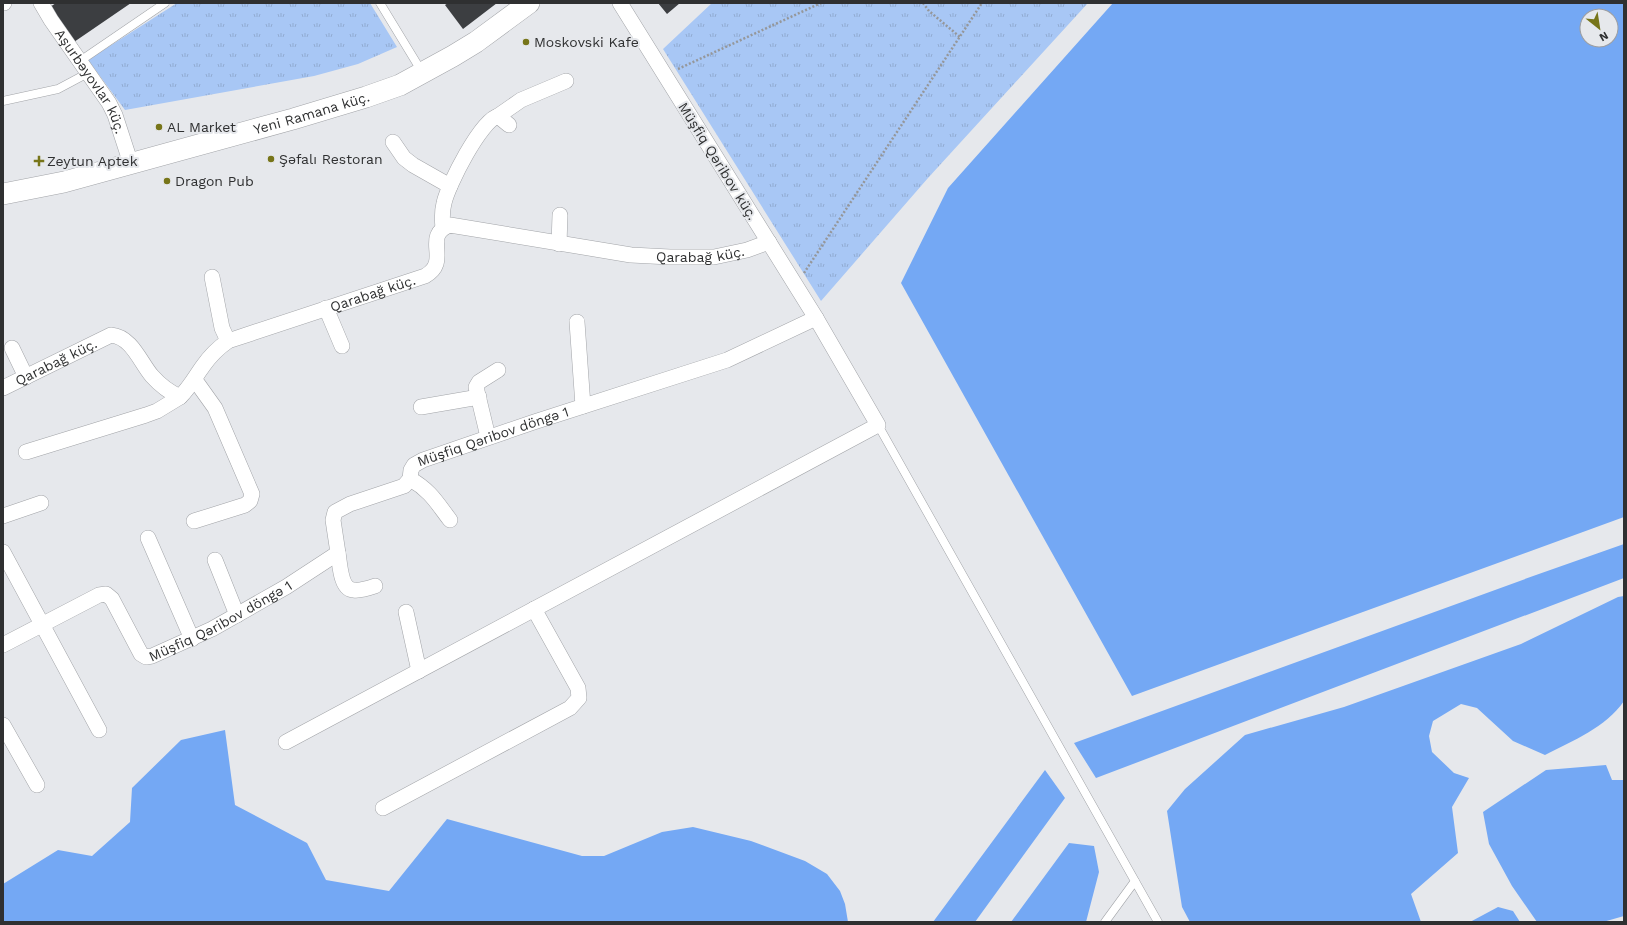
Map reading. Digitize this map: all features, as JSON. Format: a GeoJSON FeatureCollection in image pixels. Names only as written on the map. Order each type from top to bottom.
{"type":"FeatureCollection","features":[{"type":"Feature","properties":{"kind":"street","name":"Aşurbəyovlar küç."},"geometry":{"type":"LineString","coordinates":[[41,3],[51,20],[109,103],[115,115],[131,164]]}},
{"type":"Feature","properties":{"kind":"street","name":"Yeni Ramana küç."},"geometry":{"type":"LineString","coordinates":[[3,194],[64,182],[131,164],[286,121],[366,97],[400,85],[476,42],[529,3]]}},
{"type":"Feature","properties":{"kind":"street","name":"Müşfiq Qəribov küç."},"geometry":{"type":"LineString","coordinates":[[620,3],[816,318],[878,425]]}},
{"type":"Feature","properties":{"kind":"street"},"geometry":{"type":"LineString","coordinates":[[443,228],[442,216],[444,203],[450,186],[460,164],[483,129],[493,117],[504,121],[521,100],[566,81]]}},
{"type":"Feature","properties":{"kind":"street"},"geometry":{"type":"LineString","coordinates":[[393,142],[404,158],[413,165],[450,186]]}},
{"type":"Feature","properties":{"kind":"street"},"geometry":{"type":"LineString","coordinates":[[559,244],[560,215]]}},
{"type":"Feature","properties":{"kind":"street","name":"Qarabağ küç."},"geometry":{"type":"LineString","coordinates":[[3,388],[111,335],[120,336],[126,340],[158,382],[170,392],[180,397],[195,380],[202,367],[213,354],[228,341],[425,276],[433,272],[437,264],[436,237],[443,228],[450,225],[458,225],[559,244],[631,255],[714,257],[746,250],[769,242]]}},
{"type":"Feature","properties":{"kind":"street"},"geometry":{"type":"LineString","coordinates":[[212,277],[222,328],[228,341]]}},
{"type":"Feature","properties":{"kind":"street"},"geometry":{"type":"LineString","coordinates":[[326,308],[342,346]]}},
{"type":"Feature","properties":{"kind":"street","name":"Müşfiq Qəribov döngə 1"},"geometry":{"type":"LineString","coordinates":[[3,645],[98,595],[106,594],[112,599],[141,654],[146,657],[152,656],[212,629],[286,587],[338,553],[332,520],[335,512],[350,504],[404,486],[410,479],[411,470],[414,465],[423,460],[488,437],[727,360],[816,318]]}},
{"type":"Feature","properties":{"kind":"street"},"geometry":{"type":"LineString","coordinates":[[577,322],[583,406]]}},
{"type":"Feature","properties":{"kind":"street"},"geometry":{"type":"LineString","coordinates":[[12,348],[26,377]]}},
{"type":"Feature","properties":{"kind":"street"},"geometry":{"type":"LineString","coordinates":[[488,437],[476,387],[480,382],[498,370]]}},
{"type":"Feature","properties":{"kind":"street"},"geometry":{"type":"LineString","coordinates":[[194,521],[245,505],[250,501],[252,494],[215,408],[195,380]]}},
{"type":"Feature","properties":{"kind":"street"},"geometry":{"type":"LineString","coordinates":[[26,452],[146,415],[163,408],[180,397]]}},
{"type":"Feature","properties":{"kind":"street"},"geometry":{"type":"LineString","coordinates":[[421,407],[479,397]]}},
{"type":"Feature","properties":{"kind":"street"},"geometry":{"type":"LineString","coordinates":[[286,742],[878,425]]}},
{"type":"Feature","properties":{"kind":"street"},"geometry":{"type":"LineString","coordinates":[[410,479],[422,486],[431,494],[450,520]]}},
{"type":"Feature","properties":{"kind":"street"},"geometry":{"type":"LineString","coordinates":[[3,516],[41,503]]}},
{"type":"Feature","properties":{"kind":"street"},"geometry":{"type":"LineString","coordinates":[[148,538],[192,639]]}},
{"type":"Feature","properties":{"kind":"street"},"geometry":{"type":"LineString","coordinates":[[3,552],[99,730]]}},
{"type":"Feature","properties":{"kind":"street"},"geometry":{"type":"LineString","coordinates":[[338,553],[344,584],[348,589],[354,590],[375,586]]}},
{"type":"Feature","properties":{"kind":"street"},"geometry":{"type":"LineString","coordinates":[[215,560],[237,615]]}},
{"type":"Feature","properties":{"kind":"street"},"geometry":{"type":"LineString","coordinates":[[383,808],[570,708],[579,698],[578,688],[534,609]]}},
{"type":"Feature","properties":{"kind":"street"},"geometry":{"type":"LineString","coordinates":[[406,612],[419,671]]}},
{"type":"Feature","properties":{"kind":"street"},"geometry":{"type":"LineString","coordinates":[[3,725],[37,785]]}},
{"type":"Feature","properties":{"kind":"lane"},"geometry":{"type":"LineString","coordinates":[[3,101],[58,89],[165,3]]}},
{"type":"Feature","properties":{"kind":"lane"},"geometry":{"type":"LineString","coordinates":[[380,3],[422,73]]}},
{"type":"Feature","properties":{"kind":"lane"},"geometry":{"type":"LineString","coordinates":[[878,425],[1158,922]]}},
{"type":"Feature","properties":{"kind":"lane"},"geometry":{"type":"LineString","coordinates":[[1105,922],[1135,882]]}},
{"type":"Feature","properties":{"kind":"path"},"geometry":{"type":"LineString","coordinates":[[676,70],[821,3]]}},
{"type":"Feature","properties":{"kind":"path"},"geometry":{"type":"LineString","coordinates":[[923,3],[929,11],[960,37]]}},
{"type":"Feature","properties":{"kind":"path"},"geometry":{"type":"LineString","coordinates":[[804,273],[982,3]]}},
{"type":"Feature","properties":{"kind":"green space"},"geometry":{"type":"Polygon","coordinates":[[[177,3],[370,3],[397,47],[358,64],[314,76],[125,110],[88,60],[177,3]]]}},
{"type":"Feature","properties":{"kind":"green space"},"geometry":{"type":"Polygon","coordinates":[[[712,3],[1088,3],[928,178],[821,301],[663,49],[712,3]]]}},
{"type":"Feature","properties":{"kind":"shaded area"},"geometry":{"type":"Polygon","coordinates":[[[1113,3],[1624,3],[1624,517],[1132,696],[901,283],[948,188],[1113,3]]]}},
{"type":"Feature","properties":{"kind":"shaded area"},"geometry":{"type":"Polygon","coordinates":[[[1624,544],[1624,578],[1096,778],[1074,743],[1536,575],[1624,544]]]}},
{"type":"Feature","properties":{"kind":"shaded area"},"geometry":{"type":"Polygon","coordinates":[[[1624,596],[1624,701],[1608,719],[1598,726],[1545,755],[1513,741],[1477,708],[1461,704],[1433,721],[1429,736],[1432,752],[1454,773],[1469,778],[1452,807],[1458,853],[1411,894],[1421,922],[1190,922],[1182,907],[1167,811],[1185,789],[1245,735],[1344,707],[1521,644],[1618,597],[1624,596]]]}},
{"type":"Feature","properties":{"kind":"shaded area"},"geometry":{"type":"Polygon","coordinates":[[[225,730],[235,805],[307,843],[326,880],[389,891],[447,819],[582,856],[604,856],[662,832],[693,827],[751,841],[805,861],[827,874],[840,891],[845,904],[848,922],[3,922],[3,884],[58,850],[92,856],[130,822],[132,788],[181,740],[225,730]]]}},
{"type":"Feature","properties":{"kind":"shaded area"},"geometry":{"type":"Polygon","coordinates":[[[1606,765],[1612,780],[1624,780],[1624,916],[1603,922],[1537,922],[1512,886],[1489,844],[1483,812],[1546,770],[1606,765]]]}},
{"type":"Feature","properties":{"kind":"shaded area"},"geometry":{"type":"Polygon","coordinates":[[[1045,770],[1065,798],[975,922],[933,922],[1045,770]]]}},
{"type":"Feature","properties":{"kind":"shaded area"},"geometry":{"type":"Polygon","coordinates":[[[1069,843],[1094,846],[1099,872],[1086,922],[1011,922],[1069,843]]]}},
{"type":"Feature","properties":{"kind":"shaded area"},"geometry":{"type":"Polygon","coordinates":[[[1498,907],[1513,911],[1520,922],[1470,922],[1498,907]]]}},
{"type":"Feature","properties":{"kind":"building"},"geometry":{"type":"Polygon","coordinates":[[[56,3],[131,3],[74,42],[50,7],[56,3]]]}},
{"type":"Feature","properties":{"kind":"building"},"geometry":{"type":"Polygon","coordinates":[[[448,3],[497,3],[463,29],[445,5],[448,3]]]}},
{"type":"Feature","properties":{"kind":"building"},"geometry":{"type":"Polygon","coordinates":[[[658,3],[680,3],[667,14],[658,3]]]}},
{"type":"Feature","properties":{"kind":"place","name":"Moskovski Kafe"},"geometry":{"type":"Point","coordinates":[526,42]}},
{"type":"Feature","properties":{"kind":"place","name":"AL Market"},"geometry":{"type":"Point","coordinates":[159,127]}},
{"type":"Feature","properties":{"kind":"place","name":"Şəfalı Restoran"},"geometry":{"type":"Point","coordinates":[271,159]}},
{"type":"Feature","properties":{"kind":"place","name":"Zeytun Aptek"},"geometry":{"type":"Point","coordinates":[39,161]}},
{"type":"Feature","properties":{"kind":"place","name":"Dragon Pub"},"geometry":{"type":"Point","coordinates":[167,181]}}]}
